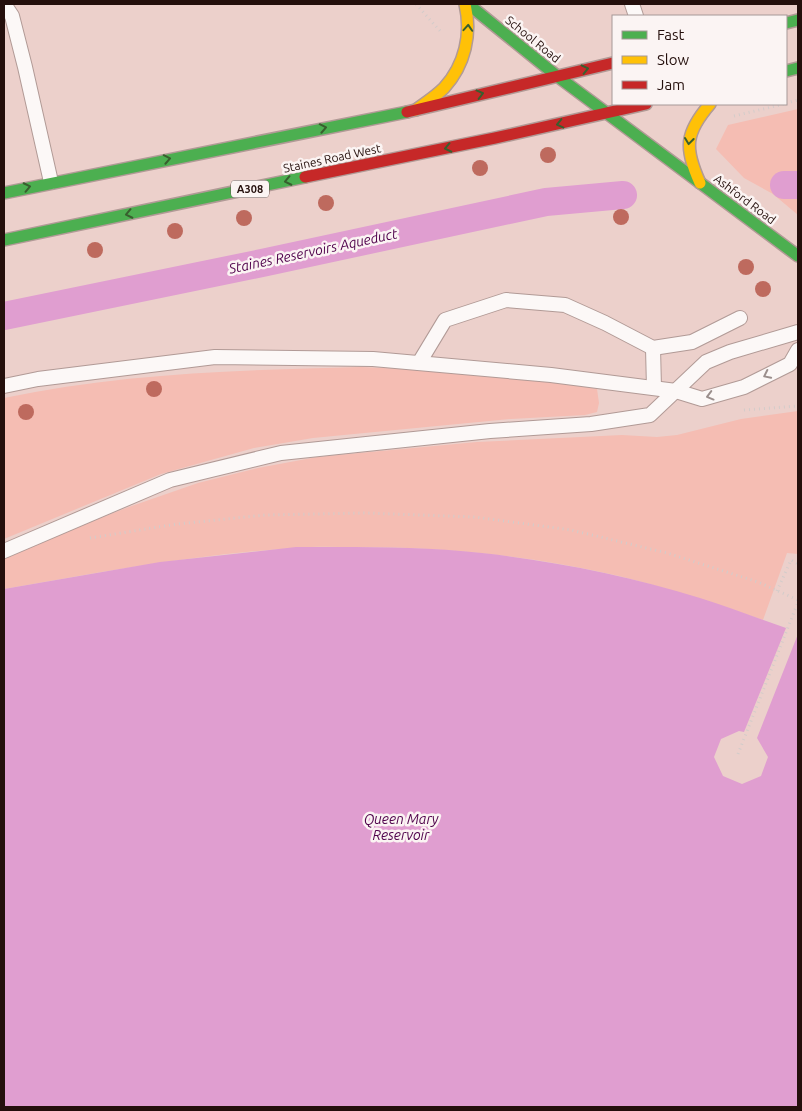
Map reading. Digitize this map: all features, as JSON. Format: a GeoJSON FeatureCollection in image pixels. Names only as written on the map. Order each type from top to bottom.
{"type":"FeatureCollection","features":[{"type":"Feature","properties":{"kind":"main road"},"geometry":{"type":"LineString","coordinates":[[416,110],[436,95],[455,72],[466,46],[469,24],[467,4]]}},
{"type":"Feature","properties":{"kind":"main road","name":"School Road"},"geometry":{"type":"LineString","coordinates":[[467,4],[485,9],[556,76],[607,113]]}},
{"type":"Feature","properties":{"kind":"main road"},"geometry":{"type":"LineString","coordinates":[[4,192],[416,110],[612,62]]}},
{"type":"Feature","properties":{"kind":"main road","name":"A308"},"geometry":{"type":"LineString","coordinates":[[607,113],[642,105]]}},
{"type":"Feature","properties":{"kind":"main road","name":"Ashford Road"},"geometry":{"type":"LineString","coordinates":[[700,183],[691,167],[688,137],[695,120],[709,105]]}},
{"type":"Feature","properties":{"kind":"main road","name":"Ashford Road"},"geometry":{"type":"LineString","coordinates":[[607,113],[798,256]]}},
{"type":"Feature","properties":{"kind":"main road","name":"Staines Road West"},"geometry":{"type":"LineString","coordinates":[[4,240],[607,113]]}},
{"type":"Feature","properties":{"kind":"lane"},"geometry":{"type":"LineString","coordinates":[[4,4],[12,16],[17,33],[51,182]]}},
{"type":"Feature","properties":{"kind":"lane"},"geometry":{"type":"LineString","coordinates":[[419,363],[445,320],[506,300],[565,305],[654,348],[692,342],[740,318]]}},
{"type":"Feature","properties":{"kind":"lane"},"geometry":{"type":"LineString","coordinates":[[4,551],[170,480],[281,453],[591,424],[650,415],[706,362],[730,352],[798,332]]}},
{"type":"Feature","properties":{"kind":"lane"},"geometry":{"type":"LineString","coordinates":[[654,348],[654,388]]}},
{"type":"Feature","properties":{"kind":"lane"},"geometry":{"type":"LineString","coordinates":[[4,386],[38,379],[215,357],[373,359],[551,375],[676,391],[702,399],[744,387],[790,364],[798,350]]}},
{"type":"Feature","properties":{"kind":"path"},"geometry":{"type":"LineString","coordinates":[[757,105],[759,110]]}},
{"type":"Feature","properties":{"kind":"path"},"geometry":{"type":"LineString","coordinates":[[732,116],[781,105]]}},
{"type":"Feature","properties":{"kind":"path"},"geometry":{"type":"LineString","coordinates":[[81,540],[177,524],[265,515],[365,514],[475,517],[571,530],[667,552],[758,582],[798,601],[738,754]]}},
{"type":"Feature","properties":{"kind":"path"},"geometry":{"type":"LineString","coordinates":[[778,591],[791,560],[798,564]]}},
{"type":"Feature","properties":{"kind":"shaded area"},"geometry":{"type":"Polygon","coordinates":[[[798,109],[798,176],[787,176],[782,194],[798,195],[798,215],[773,194],[744,178],[716,149],[728,125],[798,109]]]}},
{"type":"Feature","properties":{"kind":"shaded area"},"geometry":{"type":"Polygon","coordinates":[[[361,367],[448,371],[576,385],[597,389],[599,403],[597,412],[585,415],[511,419],[313,438],[254,448],[161,474],[4,539],[4,398],[92,383],[181,374],[361,367]]]}},
{"type":"Feature","properties":{"kind":"shaded area"},"geometry":{"type":"Polygon","coordinates":[[[798,411],[798,554],[787,553],[763,620],[656,586],[587,569],[489,554],[390,547],[303,547],[258,551],[149,564],[4,589],[4,559],[50,538],[126,508],[198,483],[258,468],[317,457],[477,442],[622,435],[657,437],[677,435],[741,419],[798,411]]]}},
{"type":"Feature","properties":{"kind":"water","name":"Queen Mary Reservoir"},"geometry":{"type":"Polygon","coordinates":[[[296,547],[436,549],[537,560],[592,570],[673,590],[786,628],[744,732],[739,731],[721,739],[714,757],[723,776],[742,784],[761,776],[768,757],[757,738],[798,634],[798,1107],[4,1107],[4,589],[160,562],[296,547]]]}},
{"type":"Feature","properties":{"kind":"waterway","name":"Staines Reservoirs Aqueduct"},"geometry":{"type":"LineString","coordinates":[[784,185],[798,185]]}},
{"type":"Feature","properties":{"kind":"waterway","name":"Staines Reservoirs Aqueduct"},"geometry":{"type":"LineString","coordinates":[[4,316],[546,202],[623,195]]}},
{"type":"Feature","properties":{"kind":"traffic: fast"},"geometry":{"type":"LineString","coordinates":[[468,4],[557,76],[798,256]]}},
{"type":"Feature","properties":{"kind":"traffic: fast"},"geometry":{"type":"LineString","coordinates":[[787,23],[798,20]]}},
{"type":"Feature","properties":{"kind":"traffic: fast"},"geometry":{"type":"LineString","coordinates":[[787,71],[798,68]]}},
{"type":"Feature","properties":{"kind":"traffic: fast"},"geometry":{"type":"LineString","coordinates":[[4,193],[407,112]]}},
{"type":"Feature","properties":{"kind":"traffic: fast"},"geometry":{"type":"LineString","coordinates":[[4,240],[305,177]]}},
{"type":"Feature","properties":{"kind":"traffic: slow"},"geometry":{"type":"LineString","coordinates":[[416,110],[444,88],[462,59],[468,27],[465,4]]}},
{"type":"Feature","properties":{"kind":"traffic: slow"},"geometry":{"type":"LineString","coordinates":[[700,183],[691,160],[690,141],[696,124],[709,105]]}},
{"type":"Feature","properties":{"kind":"traffic: jam"},"geometry":{"type":"LineString","coordinates":[[407,112],[612,63]]}},
{"type":"Feature","properties":{"kind":"traffic: jam"},"geometry":{"type":"LineString","coordinates":[[305,177],[495,138],[642,105]]}}]}
